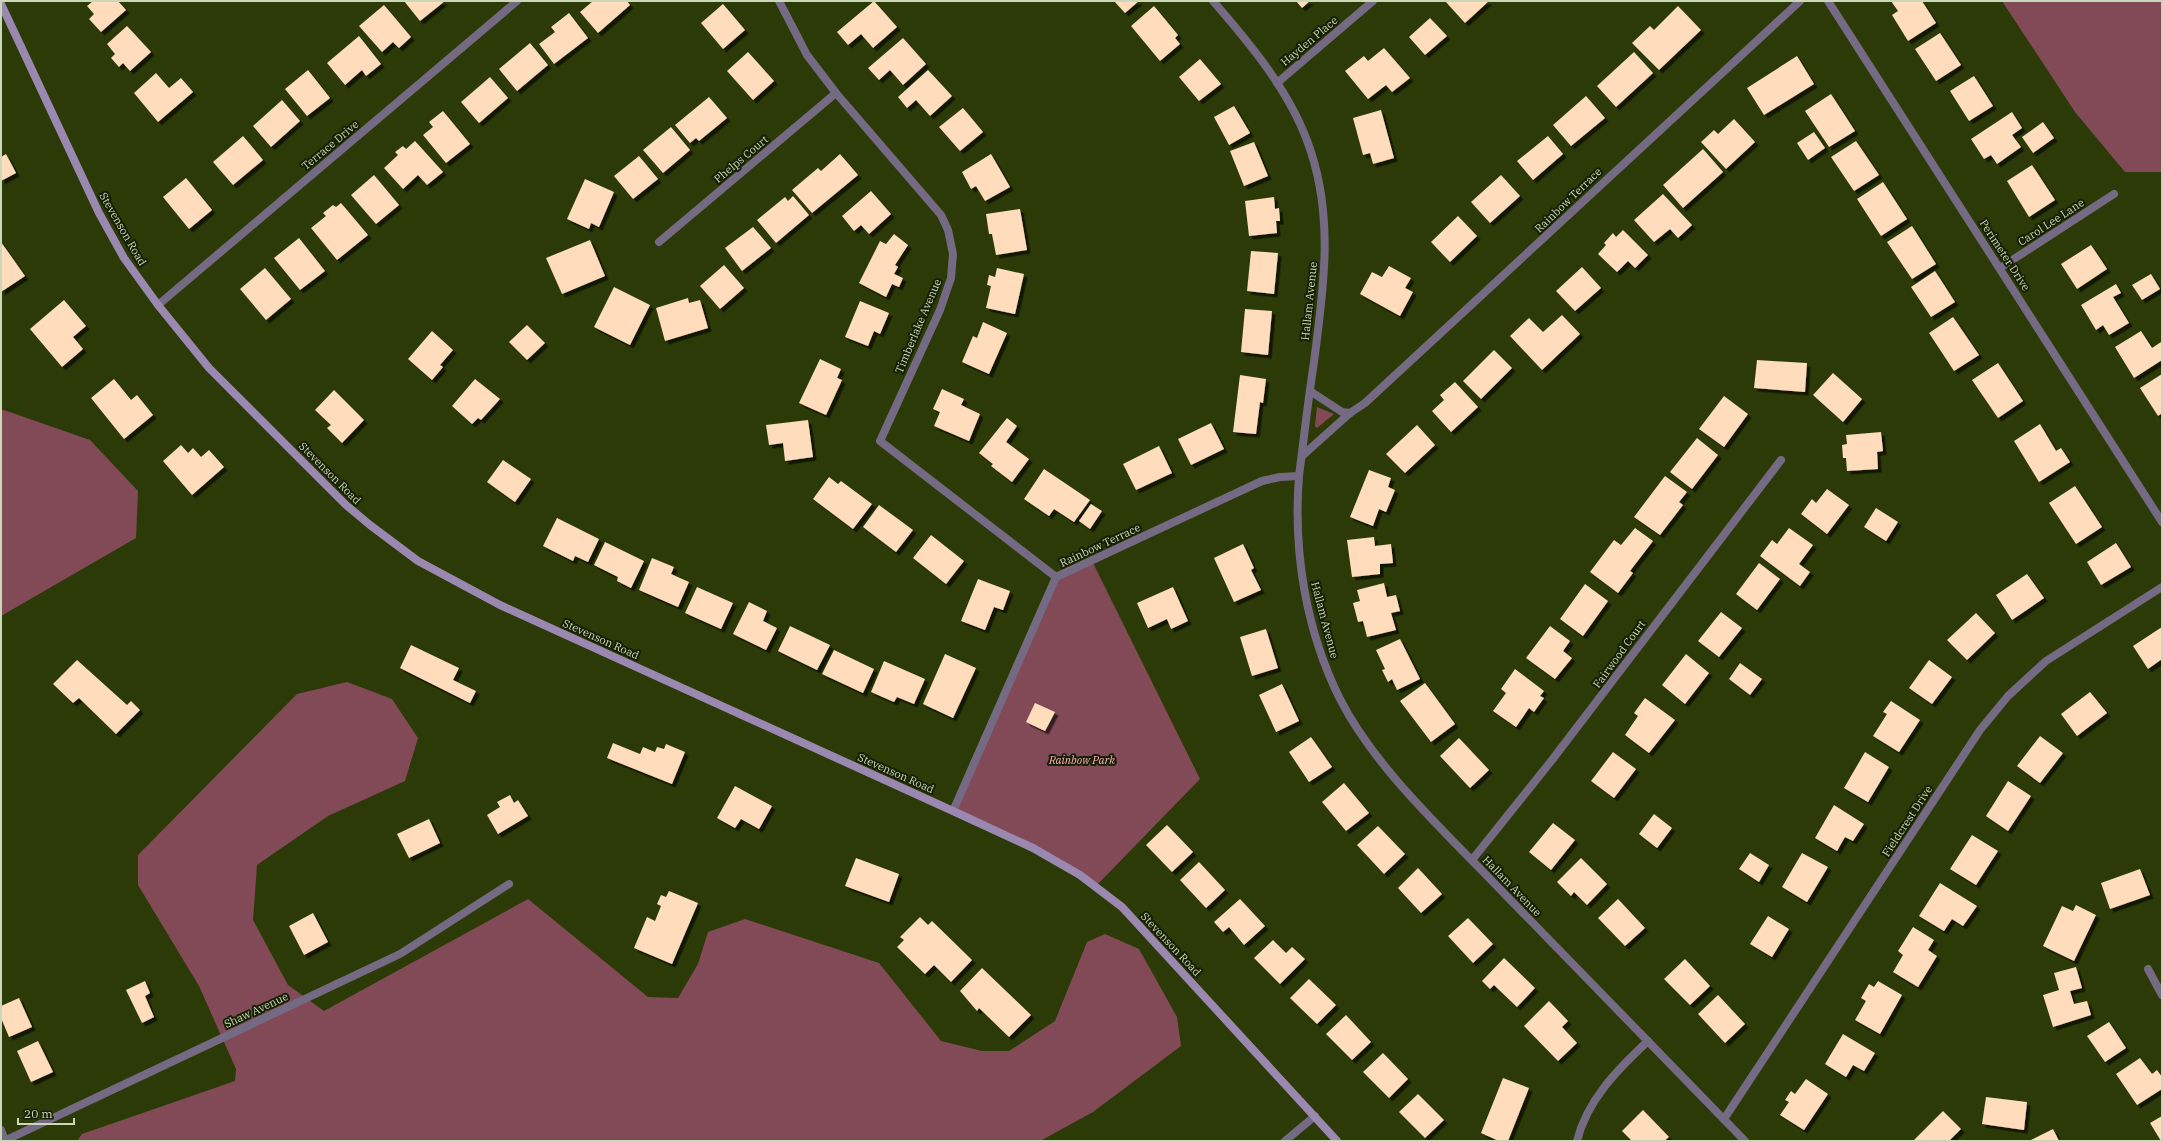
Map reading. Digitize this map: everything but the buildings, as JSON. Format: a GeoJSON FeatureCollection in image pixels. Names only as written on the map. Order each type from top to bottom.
{"type":"FeatureCollection","features":[{"type":"Feature","properties":{"kind":"main road","name":"Stevenson Road"},"geometry":{"type":"LineString","coordinates":[[1,4],[99,213],[124,258],[158,305],[210,368],[346,505],[418,561],[500,605],[1033,848],[1073,871],[1122,907],[1337,1141]]}},
{"type":"Feature","properties":{"kind":"street","name":"Terrace Drive"},"geometry":{"type":"LineString","coordinates":[[158,305],[517,1]]}},
{"type":"Feature","properties":{"kind":"street","name":"Timberlake Avenue"},"geometry":{"type":"LineString","coordinates":[[779,1],[807,55],[836,93],[941,215],[948,230],[952,254],[951,278],[940,310],[880,441],[1056,578]]}},
{"type":"Feature","properties":{"kind":"street","name":"Hallam Avenue"},"geometry":{"type":"LineString","coordinates":[[1213,1],[1277,83],[1300,125],[1312,153],[1324,210],[1326,240],[1324,289],[1299,476],[1297,503],[1298,539],[1303,584],[1318,644],[1340,699],[1362,734],[1394,777],[1610,1004],[1745,1141]]}},
{"type":"Feature","properties":{"kind":"street","name":"Hayden Place"},"geometry":{"type":"LineString","coordinates":[[1277,83],[1373,1]]}},
{"type":"Feature","properties":{"kind":"street","name":"Rainbow Terrace"},"geometry":{"type":"LineString","coordinates":[[1302,456],[1350,413],[1377,392],[1800,1]]}},
{"type":"Feature","properties":{"kind":"street","name":"Perimeter Drive"},"geometry":{"type":"LineString","coordinates":[[1828,1],[2162,522]]}},
{"type":"Feature","properties":{"kind":"street","name":"Phelps Court"},"geometry":{"type":"LineString","coordinates":[[659,242],[836,93]]}},
{"type":"Feature","properties":{"kind":"street","name":"Carol Lee Lane"},"geometry":{"type":"LineString","coordinates":[[2000,268],[2114,194]]}},
{"type":"Feature","properties":{"kind":"street"},"geometry":{"type":"LineString","coordinates":[[1310,391],[1342,412],[1350,413]]}},
{"type":"Feature","properties":{"kind":"street","name":"Fairwood Court"},"geometry":{"type":"LineString","coordinates":[[1472,860],[1557,754],[1782,460]]}},
{"type":"Feature","properties":{"kind":"street","name":"Rainbow Terrace"},"geometry":{"type":"LineString","coordinates":[[953,811],[1056,578],[1262,481],[1280,477],[1299,476]]}},
{"type":"Feature","properties":{"kind":"street","name":"Fieldcrest Drive"},"geometry":{"type":"LineString","coordinates":[[1724,1119],[1980,730],[2008,696],[2046,661],[2162,587]]}},
{"type":"Feature","properties":{"kind":"street","name":"Shaw Avenue"},"geometry":{"type":"LineString","coordinates":[[5,1141],[400,954],[509,884]]}},
{"type":"Feature","properties":{"kind":"street"},"geometry":{"type":"LineString","coordinates":[[2148,970],[2162,995]]}},
{"type":"Feature","properties":{"kind":"street"},"geometry":{"type":"LineString","coordinates":[[1577,1141],[1596,1097],[1620,1067],[1648,1041]]}},
{"type":"Feature","properties":{"kind":"street"},"geometry":{"type":"LineString","coordinates":[[1284,1141],[1315,1116]]}},
{"type":"Feature","properties":{"kind":"street"},"geometry":{"type":"LineString","coordinates":[[1,1130],[5,1141]]}},
{"type":"Feature","properties":{"kind":"green space"},"geometry":{"type":"Polygon","coordinates":[[[2002,1],[2162,1],[2162,172],[2125,172],[2075,112],[2002,1]]]}},
{"type":"Feature","properties":{"kind":"green space"},"geometry":{"type":"Polygon","coordinates":[[[1317,407],[1334,414],[1317,428],[1315,426],[1317,407]]]}},
{"type":"Feature","properties":{"kind":"green space"},"geometry":{"type":"Polygon","coordinates":[[[1,409],[90,440],[138,491],[136,538],[1,616],[1,409]]]}},
{"type":"Feature","properties":{"kind":"green space","name":"Rainbow Park"},"geometry":{"type":"Polygon","coordinates":[[[1092,561],[1200,779],[1095,887],[1080,875],[953,811],[1056,577],[1092,561]]]}},
{"type":"Feature","properties":{"kind":"green space"},"geometry":{"type":"Polygon","coordinates":[[[347,682],[392,699],[418,738],[405,781],[328,816],[257,865],[253,920],[288,985],[324,1011],[528,899],[648,997],[678,998],[698,964],[708,932],[745,919],[879,963],[941,1041],[982,1051],[1009,1051],[1055,1021],[1087,942],[1105,934],[1139,949],[1177,1017],[1181,1046],[1093,1112],[1040,1141],[77,1141],[82,1134],[235,1081],[236,1069],[199,986],[138,885],[138,855],[297,694],[347,682]]]}}]}
